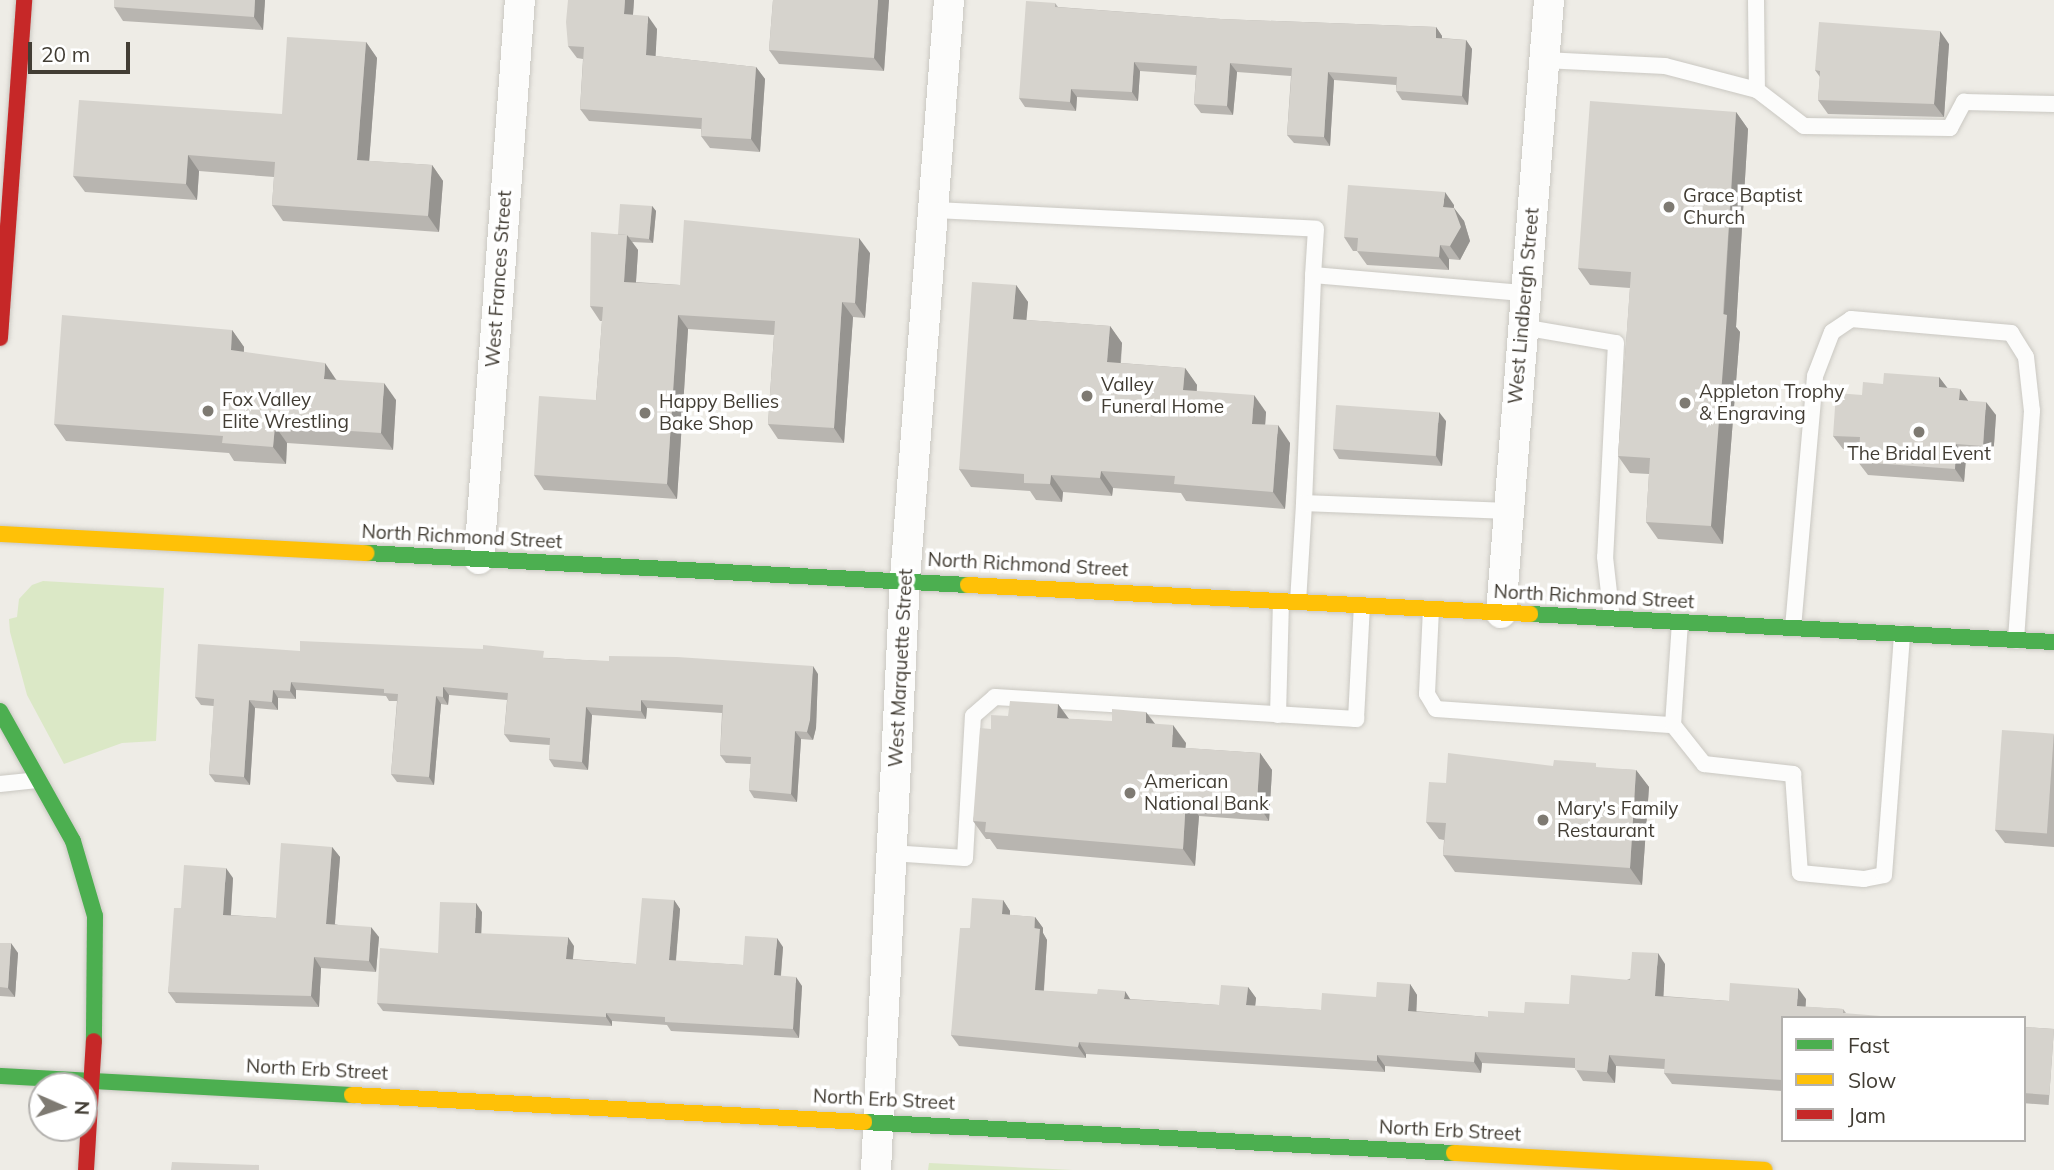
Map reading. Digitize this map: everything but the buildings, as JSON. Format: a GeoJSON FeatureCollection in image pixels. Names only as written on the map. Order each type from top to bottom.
{"type":"FeatureCollection","features":[{"type":"Feature","properties":{"kind":"street"},"geometry":{"type":"LineString","coordinates":[[0,338],[24,0]]}},
{"type":"Feature","properties":{"kind":"street","name":"West Frances Street"},"geometry":{"type":"LineString","coordinates":[[480,559],[520,0]]}},
{"type":"Feature","properties":{"kind":"street","name":"West Marquette Street"},"geometry":{"type":"LineString","coordinates":[[876,1170],[905,579],[949,0]]}},
{"type":"Feature","properties":{"kind":"street","name":"West Lindbergh Street"},"geometry":{"type":"LineString","coordinates":[[1501,613],[1549,0]]}},
{"type":"Feature","properties":{"kind":"street","name":"North Richmond Street"},"geometry":{"type":"LineString","coordinates":[[0,534],[905,579],[2054,642]]}},
{"type":"Feature","properties":{"kind":"street"},"geometry":{"type":"LineString","coordinates":[[0,711],[73,841],[94,916],[90,1072]]}},
{"type":"Feature","properties":{"kind":"street","name":"North Erb Street"},"geometry":{"type":"LineString","coordinates":[[0,1076],[28,1077]]}},
{"type":"Feature","properties":{"kind":"street","name":"North Erb Street"},"geometry":{"type":"LineString","coordinates":[[98,1080],[879,1120],[1765,1170]]}},
{"type":"Feature","properties":{"kind":"street"},"geometry":{"type":"LineString","coordinates":[[86,1170],[87,1142]]}},
{"type":"Feature","properties":{"kind":"lane"},"geometry":{"type":"LineString","coordinates":[[1756,0],[1757,90]]}},
{"type":"Feature","properties":{"kind":"lane"},"geometry":{"type":"LineString","coordinates":[[1544,60],[1665,66],[1757,90],[1804,126],[1950,128],[1964,102],[2054,104]]}},
{"type":"Feature","properties":{"kind":"lane"},"geometry":{"type":"LineString","coordinates":[[933,209],[1316,229],[1298,601]]}},
{"type":"Feature","properties":{"kind":"lane"},"geometry":{"type":"LineString","coordinates":[[1313,275],[1525,293]]}},
{"type":"Feature","properties":{"kind":"lane"},"geometry":{"type":"LineString","coordinates":[[1793,628],[1815,376],[1832,332],[1851,319],[2011,333],[2026,357],[2032,411],[2016,640]]}},
{"type":"Feature","properties":{"kind":"lane"},"geometry":{"type":"LineString","coordinates":[[1522,327],[1616,343],[1605,557],[1612,619]]}},
{"type":"Feature","properties":{"kind":"lane"},"geometry":{"type":"LineString","coordinates":[[1304,503],[1508,511]]}},
{"type":"Feature","properties":{"kind":"lane"},"geometry":{"type":"LineString","coordinates":[[1278,715],[1282,601]]}},
{"type":"Feature","properties":{"kind":"lane"},"geometry":{"type":"LineString","coordinates":[[891,853],[965,858],[973,716],[995,697],[1356,719],[1362,605]]}},
{"type":"Feature","properties":{"kind":"lane"},"geometry":{"type":"LineString","coordinates":[[1432,609],[1427,694],[1436,709],[1673,725]]}},
{"type":"Feature","properties":{"kind":"lane"},"geometry":{"type":"LineString","coordinates":[[1680,622],[1673,725],[1704,764],[1793,774],[1800,873],[1864,879],[1884,875],[1902,634]]}},
{"type":"Feature","properties":{"kind":"lane"},"geometry":{"type":"LineString","coordinates":[[0,784],[37,780]]}},
{"type":"Feature","properties":{"kind":"green space"},"geometry":{"type":"Polygon","coordinates":[[[43,581],[164,588],[156,741],[122,743],[64,764],[27,695],[10,632],[9,619],[17,617],[19,599],[32,585],[43,581]]]}},
{"type":"Feature","properties":{"kind":"green space"},"geometry":{"type":"Polygon","coordinates":[[[929,1163],[1073,1170],[928,1170],[929,1163]]]}},
{"type":"Feature","properties":{"kind":"traffic: fast"},"geometry":{"type":"LineString","coordinates":[[367,553],[968,585]]}},
{"type":"Feature","properties":{"kind":"traffic: fast"},"geometry":{"type":"LineString","coordinates":[[1530,614],[2054,642]]}},
{"type":"Feature","properties":{"kind":"traffic: fast"},"geometry":{"type":"LineString","coordinates":[[0,711],[73,841],[95,916],[94,1041]]}},
{"type":"Feature","properties":{"kind":"traffic: fast"},"geometry":{"type":"LineString","coordinates":[[0,1076],[352,1095]]}},
{"type":"Feature","properties":{"kind":"traffic: fast"},"geometry":{"type":"LineString","coordinates":[[864,1122],[1454,1153]]}},
{"type":"Feature","properties":{"kind":"traffic: slow"},"geometry":{"type":"LineString","coordinates":[[0,534],[367,553]]}},
{"type":"Feature","properties":{"kind":"traffic: slow"},"geometry":{"type":"LineString","coordinates":[[968,585],[1530,614]]}},
{"type":"Feature","properties":{"kind":"traffic: slow"},"geometry":{"type":"LineString","coordinates":[[352,1095],[864,1122]]}},
{"type":"Feature","properties":{"kind":"traffic: slow"},"geometry":{"type":"LineString","coordinates":[[1454,1153],[1765,1170]]}},
{"type":"Feature","properties":{"kind":"traffic: jam"},"geometry":{"type":"LineString","coordinates":[[0,338],[24,0]]}},
{"type":"Feature","properties":{"kind":"traffic: jam"},"geometry":{"type":"LineString","coordinates":[[86,1170],[94,1041]]}},
{"type":"Feature","properties":{"kind":"place","name":"Grace Baptist Church"},"geometry":{"type":"Point","coordinates":[1669,207]}},
{"type":"Feature","properties":{"kind":"place","name":"Valley Funeral Home"},"geometry":{"type":"Point","coordinates":[1087,396]}},
{"type":"Feature","properties":{"kind":"place","name":"Appleton Trophy & Engraving"},"geometry":{"type":"Point","coordinates":[1685,403]}},
{"type":"Feature","properties":{"kind":"place","name":"Fox Valley Elite Wrestling"},"geometry":{"type":"Point","coordinates":[208,411]}},
{"type":"Feature","properties":{"kind":"place","name":"Happy Bellies Bake Shop"},"geometry":{"type":"Point","coordinates":[645,413]}},
{"type":"Feature","properties":{"kind":"place","name":"The Bridal Event"},"geometry":{"type":"Point","coordinates":[1919,432]}},
{"type":"Feature","properties":{"kind":"place","name":"American National Bank"},"geometry":{"type":"Point","coordinates":[1130,793]}},
{"type":"Feature","properties":{"kind":"place","name":"Mary's Family Restaurant"},"geometry":{"type":"Point","coordinates":[1543,820]}}]}
